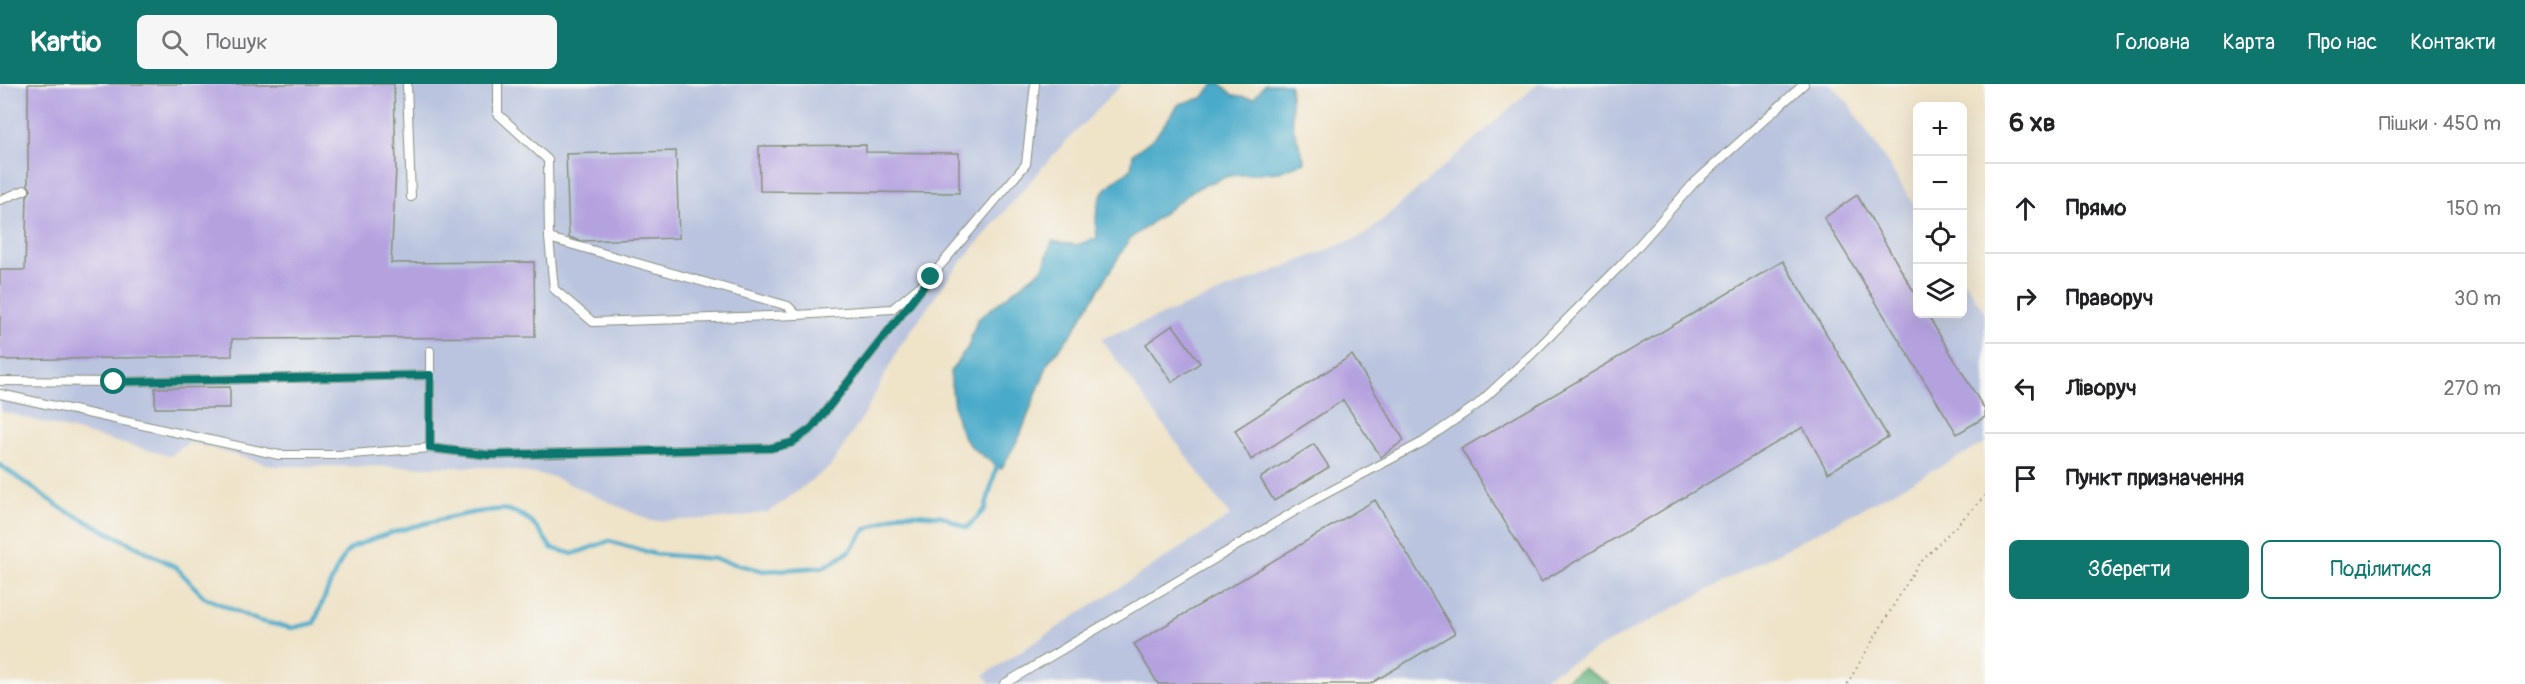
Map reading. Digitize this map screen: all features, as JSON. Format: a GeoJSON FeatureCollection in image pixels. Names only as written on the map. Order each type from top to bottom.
{"type":"FeatureCollection","features":[{"type":"Feature","properties":{"kind":"lane"},"geometry":{"type":"LineString","coordinates":[[407,84],[411,197]]}},
{"type":"Feature","properties":{"kind":"lane"},"geometry":{"type":"LineString","coordinates":[[498,84],[498,114],[548,160],[549,238],[554,289],[593,322],[797,315],[892,309],[931,277]]}},
{"type":"Feature","properties":{"kind":"lane"},"geometry":{"type":"LineString","coordinates":[[0,394],[279,455],[430,448],[488,455],[722,451],[771,448],[791,443],[812,428],[834,403],[931,277],[1026,164],[1035,84]]}},
{"type":"Feature","properties":{"kind":"lane"},"geometry":{"type":"LineString","coordinates":[[1004,684],[1312,501],[1423,442],[1478,404],[1533,354],[1624,262],[1694,183],[1804,84]]}},
{"type":"Feature","properties":{"kind":"lane"},"geometry":{"type":"LineString","coordinates":[[0,200],[25,190]]}},
{"type":"Feature","properties":{"kind":"lane"},"geometry":{"type":"LineString","coordinates":[[549,238],[788,306],[797,315]]}},
{"type":"Feature","properties":{"kind":"lane"},"geometry":{"type":"LineString","coordinates":[[430,351],[430,448]]}},
{"type":"Feature","properties":{"kind":"lane"},"geometry":{"type":"LineString","coordinates":[[0,381],[114,382],[430,375]]}},
{"type":"Feature","properties":{"kind":"path"},"geometry":{"type":"LineString","coordinates":[[1847,684],[1917,566],[1985,496]]}},
{"type":"Feature","properties":{"kind":"shaded area"},"geometry":{"type":"Polygon","coordinates":[[[0,84],[1122,84],[1053,155],[952,273],[900,346],[864,415],[830,467],[769,512],[731,518],[651,521],[553,477],[492,467],[273,466],[189,442],[170,456],[0,411],[0,84]]]}},
{"type":"Feature","properties":{"kind":"shaded area"},"geometry":{"type":"Polygon","coordinates":[[[1538,84],[1831,84],[1849,104],[1913,203],[1913,318],[1967,318],[1967,285],[1985,313],[1985,443],[1531,684],[991,684],[984,675],[1230,516],[1101,339],[1365,235],[1538,84]]]}},
{"type":"Feature","properties":{"kind":"green space"},"geometry":{"type":"Polygon","coordinates":[[[1583,668],[1609,684],[1559,684],[1583,668]]]}},
{"type":"Feature","properties":{"kind":"water"},"geometry":{"type":"Polygon","coordinates":[[[1214,84],[1221,84],[1234,95],[1254,98],[1265,84],[1290,84],[1293,127],[1305,162],[1279,172],[1228,176],[1195,189],[1129,240],[1072,333],[1049,361],[1020,436],[1001,469],[967,442],[962,434],[954,408],[950,372],[968,347],[977,320],[1043,268],[1052,241],[1077,245],[1097,238],[1096,214],[1101,197],[1112,183],[1131,169],[1133,154],[1155,137],[1179,104],[1202,98],[1214,84]]]}},
{"type":"Feature","properties":{"kind":"building"},"geometry":{"type":"Polygon","coordinates":[[[28,84],[394,84],[396,169],[391,263],[534,262],[535,337],[232,339],[232,356],[0,360],[0,270],[25,270],[27,196],[31,190],[28,185],[28,84]]]}},
{"type":"Feature","properties":{"kind":"building"},"geometry":{"type":"Polygon","coordinates":[[[866,145],[866,152],[959,153],[959,193],[760,191],[759,146],[866,145]]]}},
{"type":"Feature","properties":{"kind":"building"},"geometry":{"type":"Polygon","coordinates":[[[676,151],[679,238],[580,241],[569,237],[566,154],[676,151]]]}},
{"type":"Feature","properties":{"kind":"building"},"geometry":{"type":"Polygon","coordinates":[[[1857,195],[1913,290],[1913,318],[1929,318],[1985,410],[1985,417],[1957,434],[1824,218],[1857,195]]]}},
{"type":"Feature","properties":{"kind":"building"},"geometry":{"type":"Polygon","coordinates":[[[1783,261],[1888,437],[1828,473],[1803,427],[1541,582],[1461,449],[1783,261]]]}},
{"type":"Feature","properties":{"kind":"building"},"geometry":{"type":"Polygon","coordinates":[[[1173,325],[1200,363],[1172,382],[1146,344],[1173,325]]]}},
{"type":"Feature","properties":{"kind":"building"},"geometry":{"type":"Polygon","coordinates":[[[1352,355],[1404,440],[1381,457],[1343,400],[1251,460],[1235,430],[1352,355]]]}},
{"type":"Feature","properties":{"kind":"building"},"geometry":{"type":"Polygon","coordinates":[[[230,387],[230,408],[155,408],[155,388],[230,387]]]}},
{"type":"Feature","properties":{"kind":"building"},"geometry":{"type":"Polygon","coordinates":[[[1314,444],[1329,467],[1274,501],[1260,478],[1314,444]]]}},
{"type":"Feature","properties":{"kind":"building"},"geometry":{"type":"Polygon","coordinates":[[[1375,500],[1455,633],[1370,684],[1158,684],[1134,644],[1375,500]]]}},
{"type":"Feature","properties":{"kind":"waterway"},"geometry":{"type":"LineString","coordinates":[[0,465],[61,508],[176,567],[204,597],[259,621],[292,628],[314,623],[334,575],[347,552],[375,538],[452,517],[477,512],[508,510],[533,524],[551,548],[573,554],[609,541],[654,554],[715,559],[764,571],[824,567],[850,551],[865,530],[901,513],[942,516],[967,528],[985,509],[998,462]]}},
{"type":"Feature","properties":{"kind":"route"},"geometry":{"type":"LineString","coordinates":[[114,382],[430,375],[430,448],[488,455],[771,448],[791,443],[812,428],[834,403],[931,277]]}}]}
